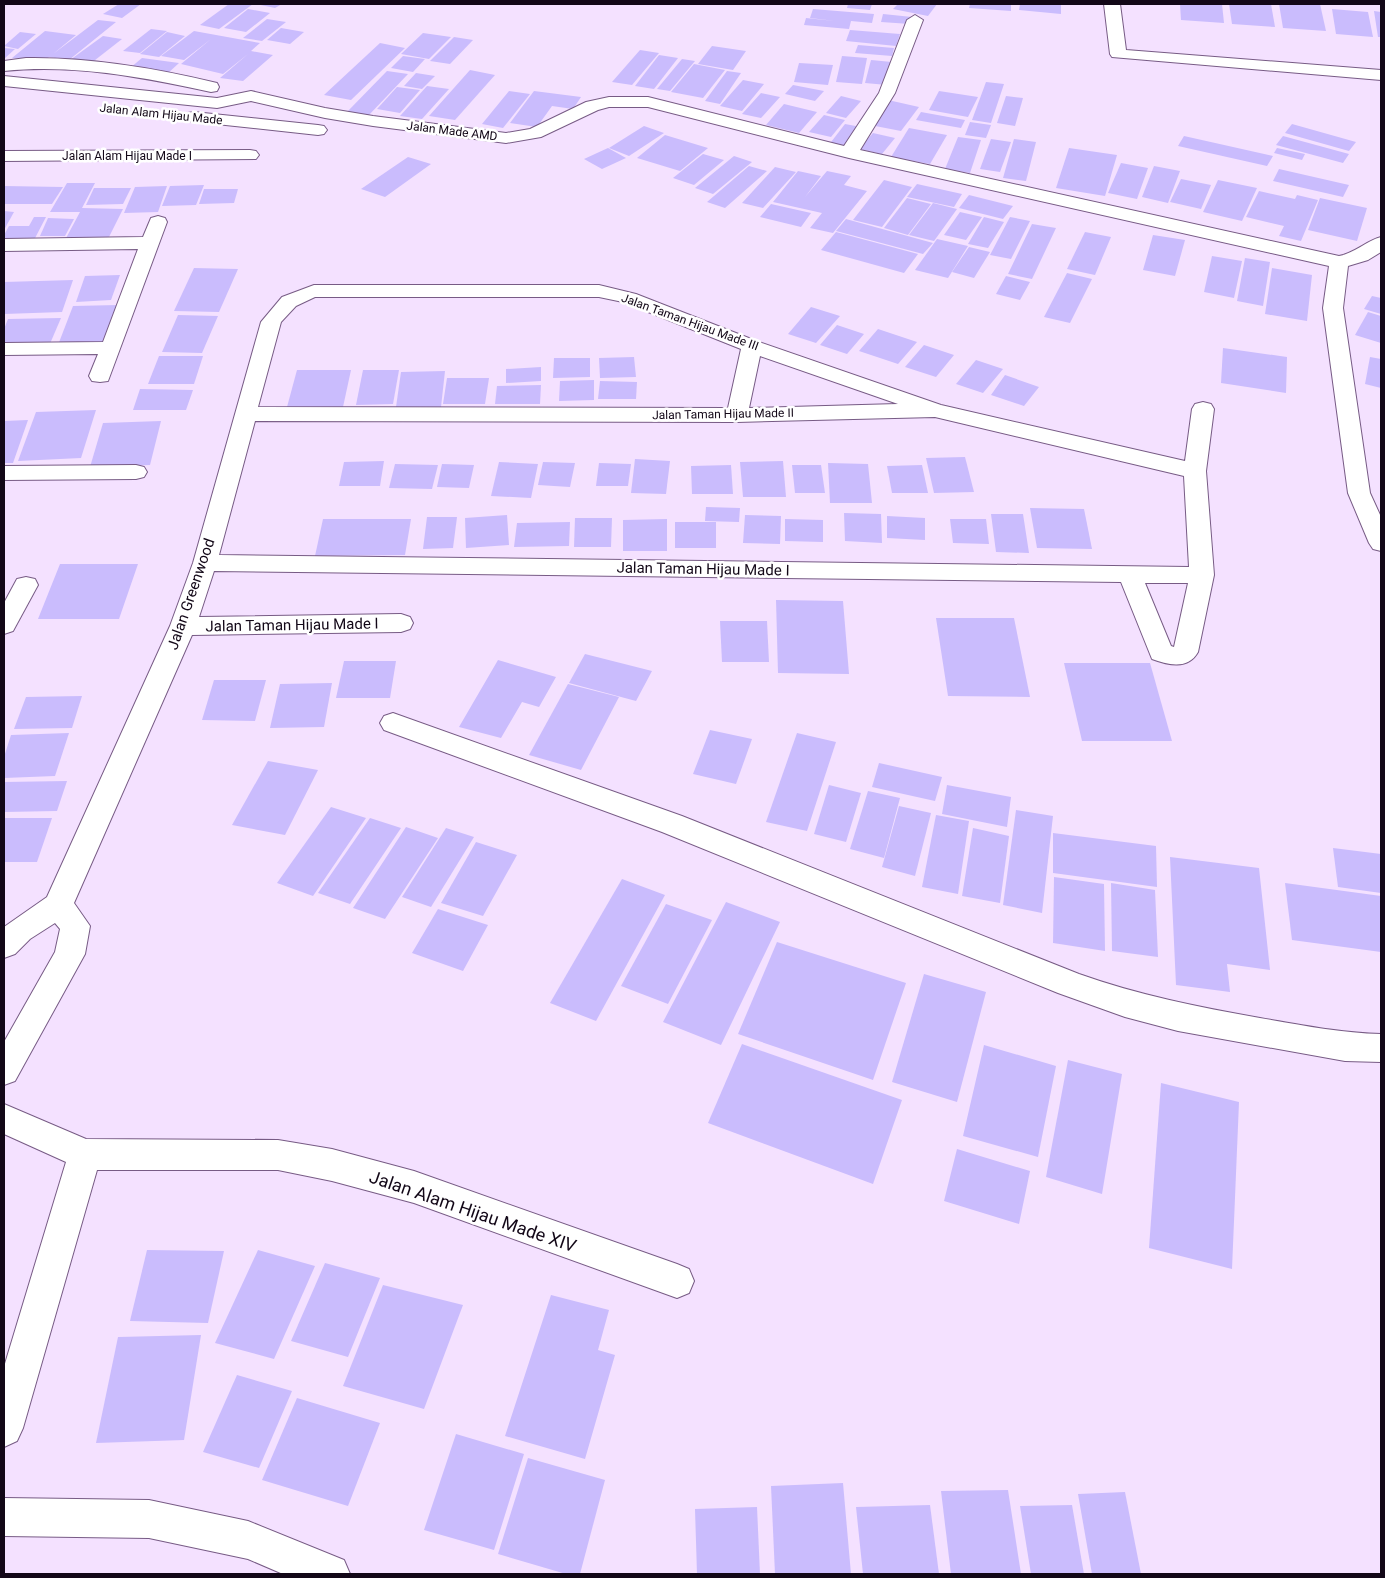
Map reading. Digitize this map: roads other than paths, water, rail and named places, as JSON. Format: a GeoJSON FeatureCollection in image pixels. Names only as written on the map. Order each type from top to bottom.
{"type":"FeatureCollection","features":[{"type":"Feature","properties":{"kind":"street"},"geometry":{"type":"LineString","coordinates":[[1112,4],[1118,54],[1381,75]]}},
{"type":"Feature","properties":{"kind":"street"},"geometry":{"type":"LineString","coordinates":[[849,152],[887,93],[914,20]]}},
{"type":"Feature","properties":{"kind":"street","name":"Jalan Made AMD"},"geometry":{"type":"LineString","coordinates":[[4,66],[48,64],[94,67],[197,84],[325,114],[372,122],[506,138],[535,133],[592,106],[609,102],[648,102],[849,152],[1339,262]]}},
{"type":"Feature","properties":{"kind":"street","name":"Jalan Made AMD"},"geometry":{"type":"LineString","coordinates":[[4,81],[222,104],[251,96]]}},
{"type":"Feature","properties":{"kind":"street","name":"Jalan Alam Hijau Made"},"geometry":{"type":"LineString","coordinates":[[4,98],[318,130]]}},
{"type":"Feature","properties":{"kind":"street","name":"Jalan Alam Hijau Made I"},"geometry":{"type":"LineString","coordinates":[[4,156],[250,155]]}},
{"type":"Feature","properties":{"kind":"street"},"geometry":{"type":"LineString","coordinates":[[100,376],[158,222]]}},
{"type":"Feature","properties":{"kind":"street"},"geometry":{"type":"LineString","coordinates":[[1381,242],[1367,253],[1353,260],[1339,262],[1333,308],[1359,492],[1381,543]]}},
{"type":"Feature","properties":{"kind":"street"},"geometry":{"type":"LineString","coordinates":[[4,245],[150,243]]}},
{"type":"Feature","properties":{"kind":"street","name":"Jalan Taman Hijau Made III"},"geometry":{"type":"LineString","coordinates":[[314,291],[599,291],[628,298],[752,346],[935,410]]}},
{"type":"Feature","properties":{"kind":"street","name":"Jalan Greenwood"},"geometry":{"type":"LineString","coordinates":[[58,905],[110,792],[182,626],[205,563],[271,322],[279,308],[295,296],[314,291]]}},
{"type":"Feature","properties":{"kind":"street"},"geometry":{"type":"LineString","coordinates":[[737,415],[752,346]]}},
{"type":"Feature","properties":{"kind":"street"},"geometry":{"type":"LineString","coordinates":[[4,349],[109,348]]}},
{"type":"Feature","properties":{"kind":"street"},"geometry":{"type":"LineString","coordinates":[[1130,575],[1161,653],[1174,656],[1186,652],[1202,575],[1194,471],[1203,409]]}},
{"type":"Feature","properties":{"kind":"street","name":"Jalan Taman Hijau Made II"},"geometry":{"type":"LineString","coordinates":[[245,414],[737,415],[935,410],[1194,471]]}},
{"type":"Feature","properties":{"kind":"street"},"geometry":{"type":"LineString","coordinates":[[4,474],[136,472]]}},
{"type":"Feature","properties":{"kind":"street","name":"Jalan Taman Hijau Made I"},"geometry":{"type":"LineString","coordinates":[[205,563],[1202,575]]}},
{"type":"Feature","properties":{"kind":"street"},"geometry":{"type":"LineString","coordinates":[[4,625],[26,585]]}},
{"type":"Feature","properties":{"kind":"street","name":"Jalan Taman Hijau Made I"},"geometry":{"type":"LineString","coordinates":[[182,626],[401,623]]}},
{"type":"Feature","properties":{"kind":"street"},"geometry":{"type":"LineString","coordinates":[[393,722],[672,824],[1060,980],[1125,1004],[1178,1017],[1345,1047],[1381,1048]]}},
{"type":"Feature","properties":{"kind":"street"},"geometry":{"type":"LineString","coordinates":[[4,945],[20,930],[58,905],[74,926],[70,954],[4,1071]]}},
{"type":"Feature","properties":{"kind":"street"},"geometry":{"type":"LineString","coordinates":[[4,1119],[85,1154],[4,1428]]}},
{"type":"Feature","properties":{"kind":"street","name":"Jalan Alam Hijau Made XIV"},"geometry":{"type":"LineString","coordinates":[[85,1154],[278,1154],[332,1165],[414,1187],[677,1281]]}},
{"type":"Feature","properties":{"kind":"street"},"geometry":{"type":"LineString","coordinates":[[4,1517],[150,1519],[248,1540],[330,1574]]}}]}
